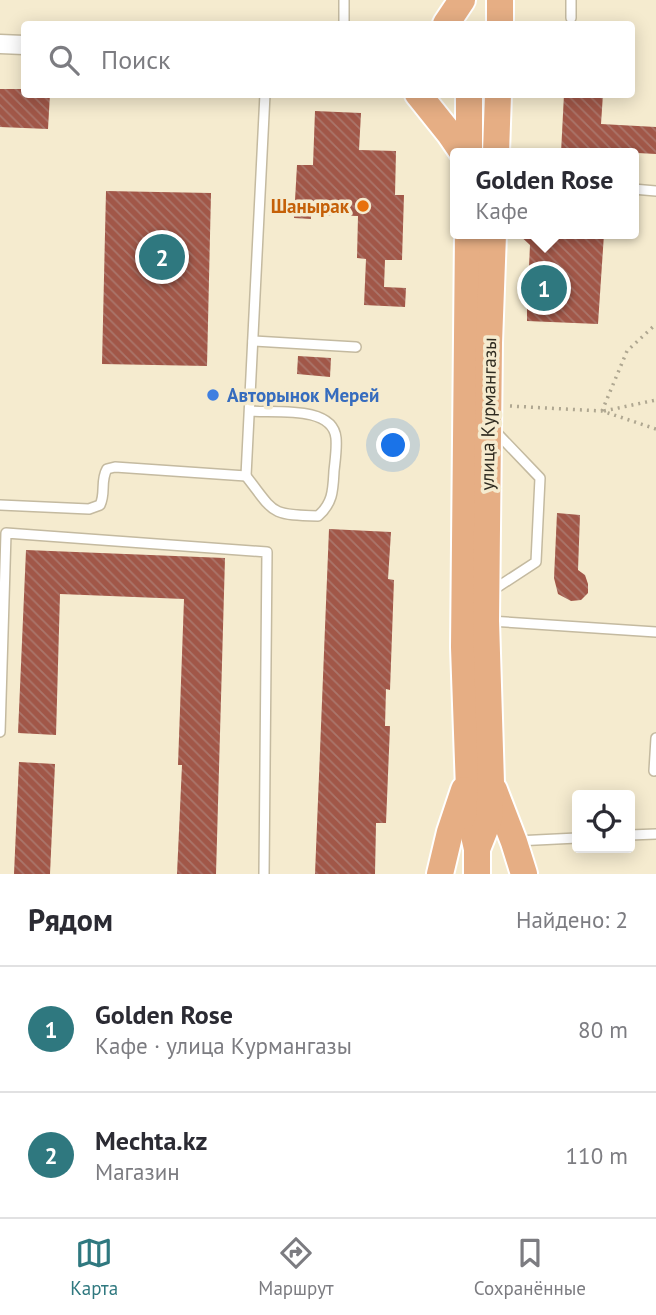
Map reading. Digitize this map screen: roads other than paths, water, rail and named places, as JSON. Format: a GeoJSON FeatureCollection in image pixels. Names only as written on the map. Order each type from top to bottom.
{"type":"FeatureCollection","features":[{"type":"Feature","properties":{"kind":"main road"},"geometry":{"type":"LineString","coordinates":[[448,21],[462,0]]}},
{"type":"Feature","properties":{"kind":"main road"},"geometry":{"type":"LineString","coordinates":[[470,0],[470,21]]}},
{"type":"Feature","properties":{"kind":"main road"},"geometry":{"type":"LineString","coordinates":[[499,21],[500,0]]}},
{"type":"Feature","properties":{"kind":"main road"},"geometry":{"type":"LineString","coordinates":[[421,98],[460,148]]}},
{"type":"Feature","properties":{"kind":"main road"},"geometry":{"type":"LineString","coordinates":[[469,98],[469,148]]}},
{"type":"Feature","properties":{"kind":"main road"},"geometry":{"type":"LineString","coordinates":[[496,148],[498,98]]}},
{"type":"Feature","properties":{"kind":"main road","name":"улица Курмангазы"},"geometry":{"type":"LineString","coordinates":[[470,239],[480,267],[483,425],[475,608],[480,780],[489,819],[477,862]]}},
{"type":"Feature","properties":{"kind":"main road","name":"улица Курмангазы"},"geometry":{"type":"LineString","coordinates":[[483,425],[480,267],[491,239]]}},
{"type":"Feature","properties":{"kind":"main road"},"geometry":{"type":"LineString","coordinates":[[480,780],[514,842],[524,874]]}},
{"type":"Feature","properties":{"kind":"main road"},"geometry":{"type":"LineString","coordinates":[[439,874],[450,832],[480,780]]}},
{"type":"Feature","properties":{"kind":"street"},"geometry":{"type":"LineString","coordinates":[[0,44],[21,46]]}},
{"type":"Feature","properties":{"kind":"lane"},"geometry":{"type":"LineString","coordinates":[[344,0],[344,21]]}},
{"type":"Feature","properties":{"kind":"lane"},"geometry":{"type":"LineString","coordinates":[[571,0],[571,18]]}},
{"type":"Feature","properties":{"kind":"lane"},"geometry":{"type":"LineString","coordinates":[[250,411],[317,414],[329,422],[336,436],[333,493],[328,507],[318,516],[284,515],[273,510],[246,476],[265,98]]}},
{"type":"Feature","properties":{"kind":"lane"},"geometry":{"type":"LineString","coordinates":[[253,341],[356,347]]}},
{"type":"Feature","properties":{"kind":"lane"},"geometry":{"type":"LineString","coordinates":[[475,608],[537,562],[540,478],[483,425]]}},
{"type":"Feature","properties":{"kind":"lane"},"geometry":{"type":"LineString","coordinates":[[0,505],[89,509],[100,505],[105,497],[103,476],[107,469],[115,467],[246,476]]}},
{"type":"Feature","properties":{"kind":"lane"},"geometry":{"type":"LineString","coordinates":[[0,732],[6,533],[267,552],[264,874]]}},
{"type":"Feature","properties":{"kind":"lane"},"geometry":{"type":"LineString","coordinates":[[475,608],[656,632]]}},
{"type":"Feature","properties":{"kind":"lane"},"geometry":{"type":"LineString","coordinates":[[654,771],[656,738]]}},
{"type":"Feature","properties":{"kind":"lane"},"geometry":{"type":"LineString","coordinates":[[635,835],[656,834]]}},
{"type":"Feature","properties":{"kind":"lane"},"geometry":{"type":"LineString","coordinates":[[514,842],[572,838]]}},
{"type":"Feature","properties":{"kind":"place","name":"Шанырак"},"geometry":{"type":"Point","coordinates":[363,206]}},
{"type":"Feature","properties":{"kind":"place","name":"Mechta.kz"},"geometry":{"type":"Point","coordinates":[162,257]}},
{"type":"Feature","properties":{"kind":"place","name":"Golden Rose"},"geometry":{"type":"Point","coordinates":[544,288]}},
{"type":"Feature","properties":{"kind":"place","name":"Авторынок Мерей"},"geometry":{"type":"Point","coordinates":[213,395]}}]}
